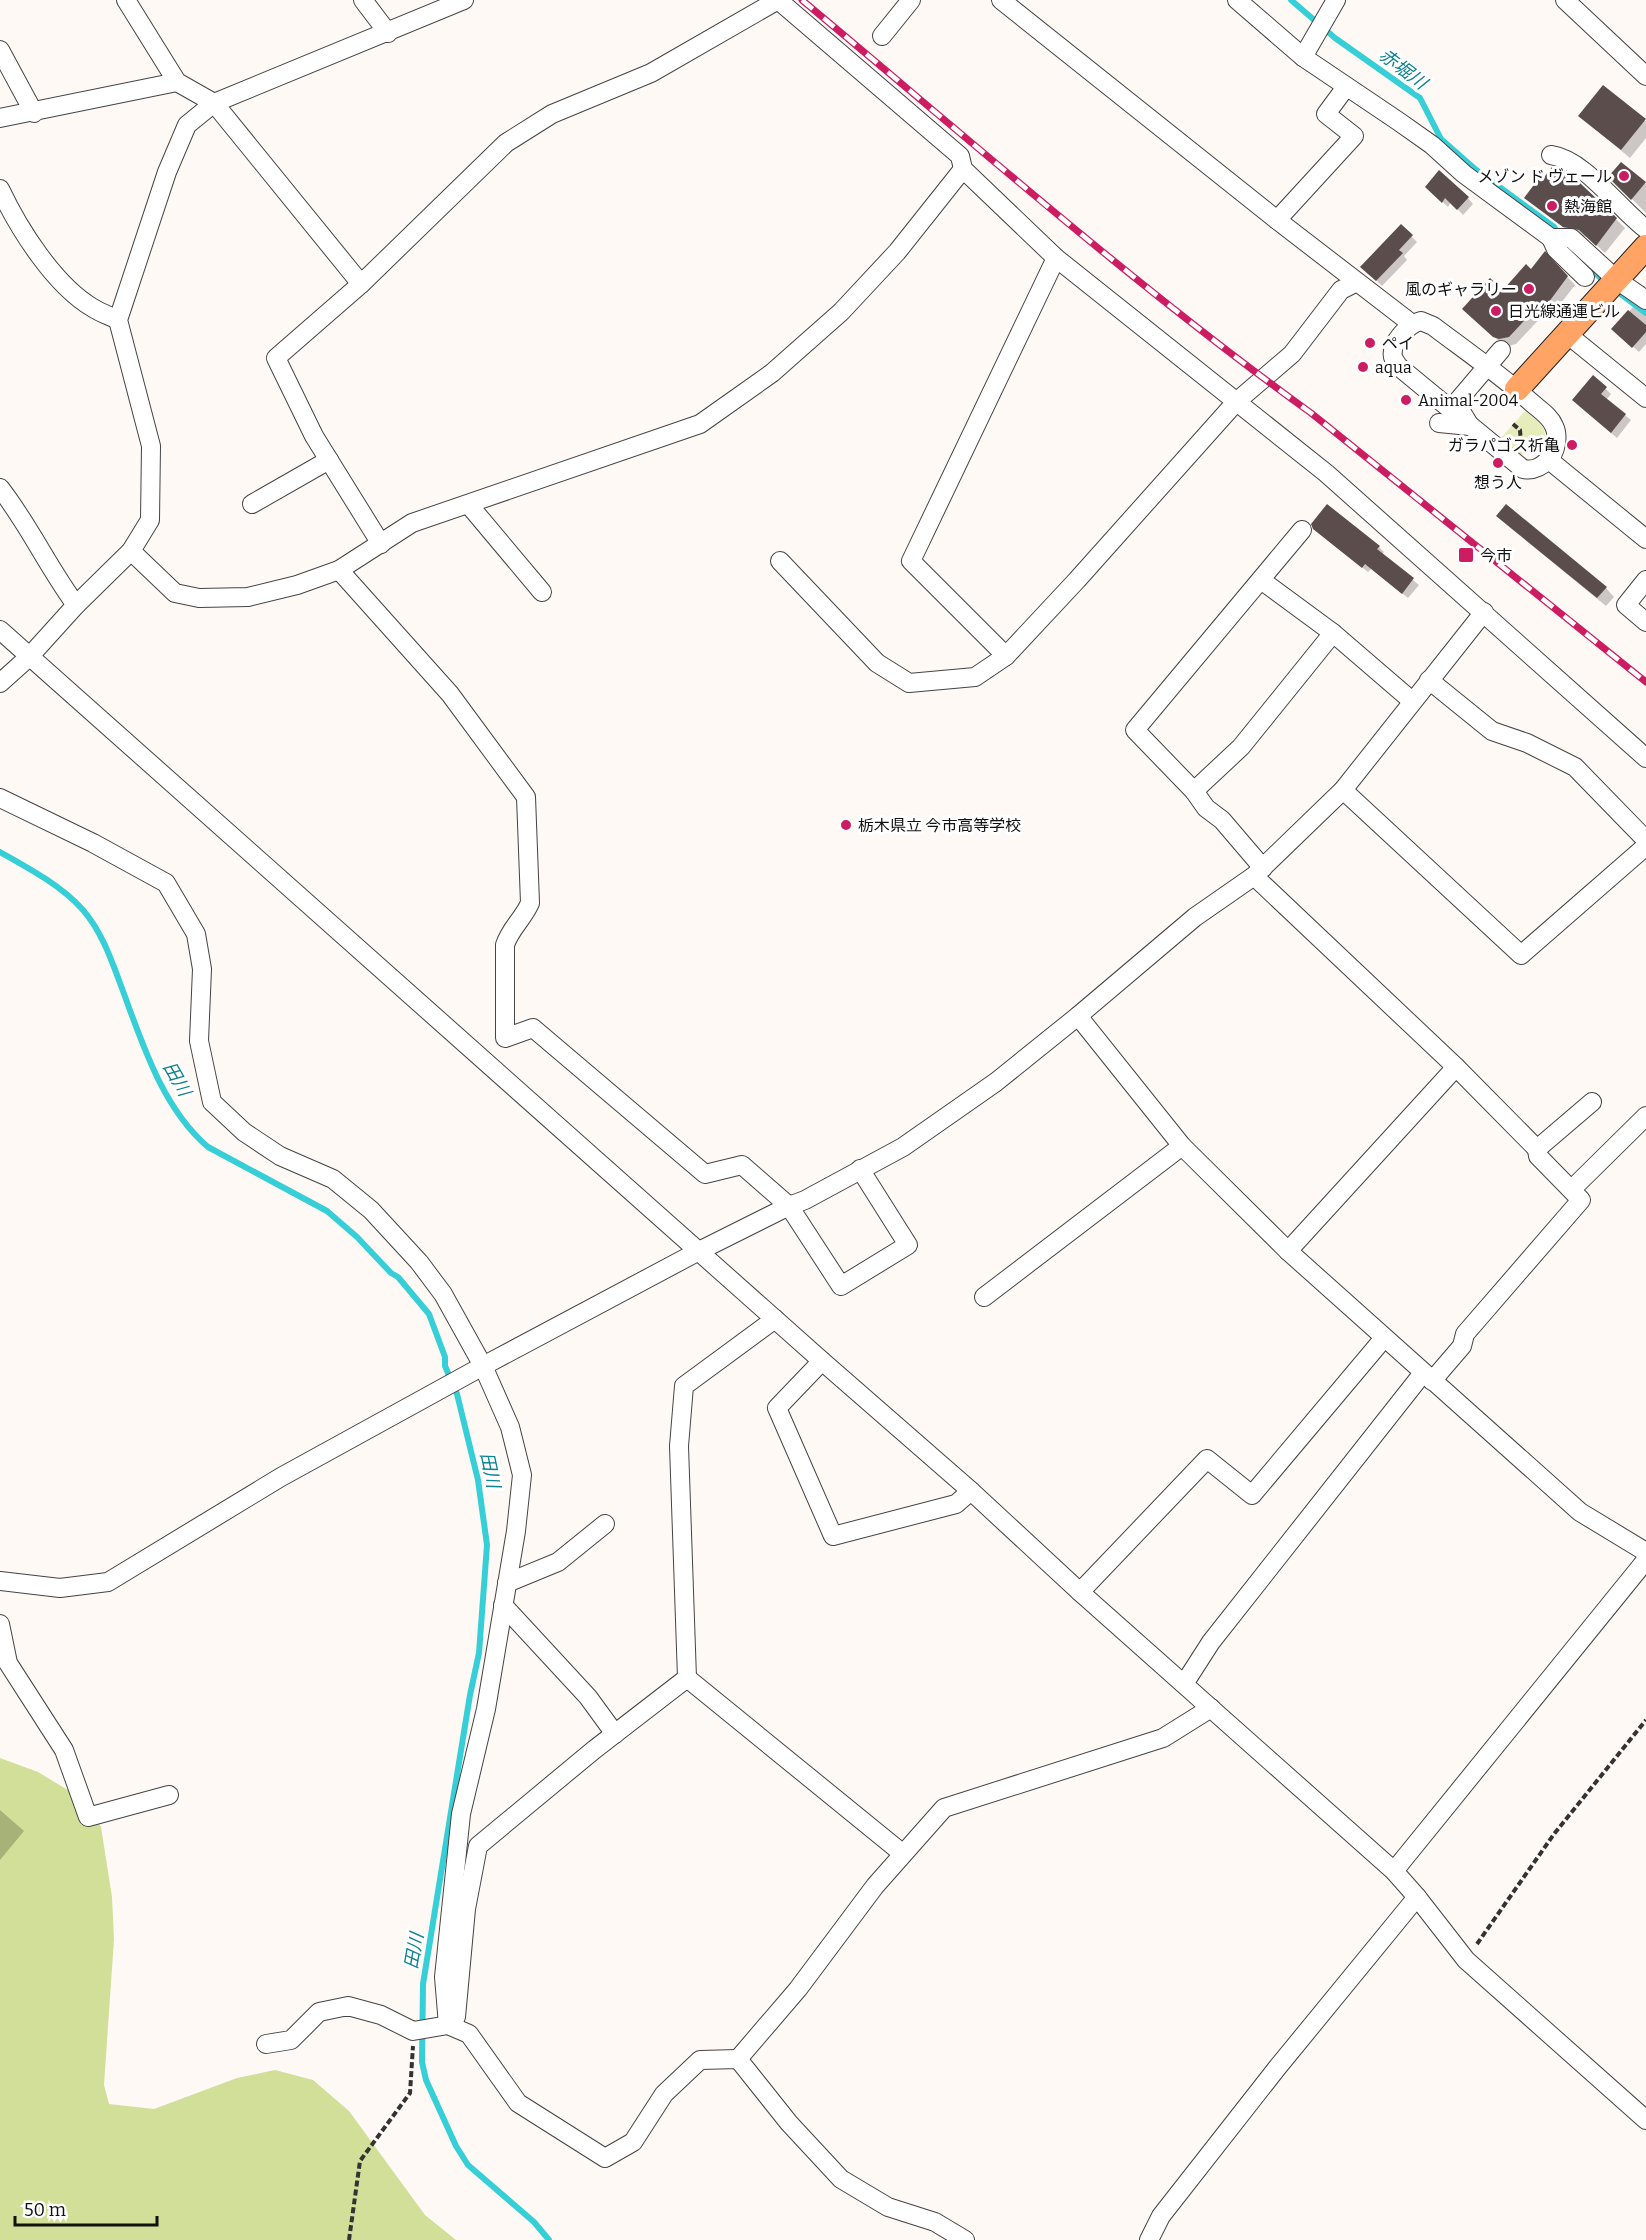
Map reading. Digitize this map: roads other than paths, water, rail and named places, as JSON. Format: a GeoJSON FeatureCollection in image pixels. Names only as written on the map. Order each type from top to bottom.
{"type":"FeatureCollection","features":[{"type":"Feature","properties":{"kind":"main road"},"geometry":{"type":"LineString","coordinates":[[1516,389],[1646,247]]}},
{"type":"Feature","properties":{"kind":"street"},"geometry":{"type":"LineString","coordinates":[[126,0],[177,82],[214,103],[361,284]]}},
{"type":"Feature","properties":{"kind":"street"},"geometry":{"type":"LineString","coordinates":[[363,0],[388,33]]}},
{"type":"Feature","properties":{"kind":"street"},"geometry":{"type":"LineString","coordinates":[[0,683],[29,657],[76,604],[131,551],[150,520],[151,446],[118,320],[167,172],[187,125],[214,103],[464,0]]}},
{"type":"Feature","properties":{"kind":"street"},"geometry":{"type":"LineString","coordinates":[[381,544],[314,436],[276,358],[361,284],[506,143],[552,114],[651,73],[778,0],[960,156],[963,170],[1056,258],[1326,473],[1646,758]]}},
{"type":"Feature","properties":{"kind":"street"},"geometry":{"type":"LineString","coordinates":[[882,36],[911,0]]}},
{"type":"Feature","properties":{"kind":"street"},"geometry":{"type":"LineString","coordinates":[[1001,0],[1277,220],[1412,324]]}},
{"type":"Feature","properties":{"kind":"street"},"geometry":{"type":"LineString","coordinates":[[1237,0],[1302,57],[1423,139],[1464,174],[1552,238],[1556,249],[1585,277]]}},
{"type":"Feature","properties":{"kind":"street"},"geometry":{"type":"LineString","coordinates":[[1302,57],[1336,0]]}},
{"type":"Feature","properties":{"kind":"street"},"geometry":{"type":"LineString","coordinates":[[1573,3],[1646,75]]}},
{"type":"Feature","properties":{"kind":"street"},"geometry":{"type":"LineString","coordinates":[[0,50],[34,113]]}},
{"type":"Feature","properties":{"kind":"street"},"geometry":{"type":"LineString","coordinates":[[0,118],[34,113],[177,82]]}},
{"type":"Feature","properties":{"kind":"street"},"geometry":{"type":"LineString","coordinates":[[1277,220],[1354,136],[1326,114],[1346,87]]}},
{"type":"Feature","properties":{"kind":"street"},"geometry":{"type":"LineString","coordinates":[[1551,155],[1558,156],[1574,165],[1646,229]]}},
{"type":"Feature","properties":{"kind":"street"},"geometry":{"type":"LineString","coordinates":[[131,551],[175,593],[199,598],[248,597],[297,585],[339,570],[412,523],[700,424],[772,372],[841,312],[897,252],[963,170]]}},
{"type":"Feature","properties":{"kind":"street"},"geometry":{"type":"LineString","coordinates":[[0,189],[22,230],[64,284],[92,308],[118,320]]}},
{"type":"Feature","properties":{"kind":"street"},"geometry":{"type":"LineString","coordinates":[[1552,238],[1571,238],[1612,285],[1646,300]]}},
{"type":"Feature","properties":{"kind":"street"},"geometry":{"type":"LineString","coordinates":[[1006,656],[911,561],[1056,258]]}},
{"type":"Feature","properties":{"kind":"street"},"geometry":{"type":"LineString","coordinates":[[780,561],[877,663],[909,683],[975,677],[1006,656],[1236,402],[1292,354],[1341,290],[1357,282]]}},
{"type":"Feature","properties":{"kind":"street"},"geometry":{"type":"LineString","coordinates":[[1421,321],[1433,326],[1549,417],[1557,434],[1555,448],[1549,460],[1537,469],[1523,469],[1398,366],[1393,357],[1394,347],[1407,327],[1412,324],[1421,321]]}},
{"type":"Feature","properties":{"kind":"street"},"geometry":{"type":"LineString","coordinates":[[1567,334],[1646,398]]}},
{"type":"Feature","properties":{"kind":"street"},"geometry":{"type":"LineString","coordinates":[[1456,403],[1501,350]]}},
{"type":"Feature","properties":{"kind":"street"},"geometry":{"type":"LineString","coordinates":[[1456,403],[1470,426]]}},
{"type":"Feature","properties":{"kind":"street"},"geometry":{"type":"LineString","coordinates":[[1456,403],[1500,438]]}},
{"type":"Feature","properties":{"kind":"street"},"geometry":{"type":"LineString","coordinates":[[1439,423],[1470,426]]}},
{"type":"Feature","properties":{"kind":"street"},"geometry":{"type":"LineString","coordinates":[[252,504],[329,459]]}},
{"type":"Feature","properties":{"kind":"street"},"geometry":{"type":"LineString","coordinates":[[1549,460],[1646,539]]}},
{"type":"Feature","properties":{"kind":"street"},"geometry":{"type":"LineString","coordinates":[[0,488],[18,510],[57,579],[76,604]]}},
{"type":"Feature","properties":{"kind":"street"},"geometry":{"type":"LineString","coordinates":[[469,505],[543,592]]}},
{"type":"Feature","properties":{"kind":"street"},"geometry":{"type":"LineString","coordinates":[[1184,1684],[1218,1633],[1428,1377],[1462,1346],[1465,1334],[1581,1200],[1538,1156],[1537,1149],[1258,872],[1222,820],[1206,808],[1194,791],[1135,730],[1302,531]]}},
{"type":"Feature","properties":{"kind":"street"},"geometry":{"type":"LineString","coordinates":[[339,570],[450,694],[526,797],[530,903],[508,935],[505,945],[504,1038],[533,1028],[705,1174],[742,1165],[789,1206],[841,1286],[908,1245],[860,1169]]}},
{"type":"Feature","properties":{"kind":"street"},"geometry":{"type":"LineString","coordinates":[[1261,580],[1333,633],[1412,701]]}},
{"type":"Feature","properties":{"kind":"street"},"geometry":{"type":"LineString","coordinates":[[1646,580],[1626,605],[1646,622]]}},
{"type":"Feature","properties":{"kind":"street"},"geometry":{"type":"LineString","coordinates":[[0,1581],[60,1588],[108,1582],[281,1477],[483,1366],[699,1251],[805,1200],[903,1147],[996,1082],[1195,917],[1258,872],[1343,790],[1484,612]]}},
{"type":"Feature","properties":{"kind":"street"},"geometry":{"type":"LineString","coordinates":[[0,630],[971,1491],[1080,1592],[1394,1871],[1466,1960],[1646,2120]]}},
{"type":"Feature","properties":{"kind":"street"},"geometry":{"type":"LineString","coordinates":[[1194,791],[1241,747],[1333,633]]}},
{"type":"Feature","properties":{"kind":"street"},"geometry":{"type":"LineString","coordinates":[[1429,680],[1492,731],[1527,743],[1575,767],[1646,840]]}},
{"type":"Feature","properties":{"kind":"street"},"geometry":{"type":"LineString","coordinates":[[1343,790],[1521,955],[1646,846]]}},
{"type":"Feature","properties":{"kind":"street"},"geometry":{"type":"LineString","coordinates":[[0,798],[93,843],[166,883],[196,934],[202,969],[200,1041],[212,1102],[244,1132],[280,1156],[333,1179],[371,1210],[419,1262],[443,1294],[483,1366],[510,1427],[522,1475],[516,1531],[486,1709],[461,1814],[444,1977],[451,2026]]}},
{"type":"Feature","properties":{"kind":"street"},"geometry":{"type":"LineString","coordinates":[[1078,1016],[1182,1146],[1288,1251],[1580,1512],[1646,1552]]}},
{"type":"Feature","properties":{"kind":"street"},"geometry":{"type":"LineString","coordinates":[[1288,1251],[1456,1067]]}},
{"type":"Feature","properties":{"kind":"street"},"geometry":{"type":"LineString","coordinates":[[1537,1149],[1592,1102]]}},
{"type":"Feature","properties":{"kind":"street"},"geometry":{"type":"LineString","coordinates":[[1572,1189],[1646,1116]]}},
{"type":"Feature","properties":{"kind":"street"},"geometry":{"type":"LineString","coordinates":[[984,1296],[1182,1146]]}},
{"type":"Feature","properties":{"kind":"street"},"geometry":{"type":"LineString","coordinates":[[775,1319],[684,1386],[679,1446],[687,1678],[902,1853]]}},
{"type":"Feature","properties":{"kind":"street"},"geometry":{"type":"LineString","coordinates":[[1080,1592],[1207,1459],[1252,1495],[1384,1338]]}},
{"type":"Feature","properties":{"kind":"street"},"geometry":{"type":"LineString","coordinates":[[822,1361],[777,1408],[833,1536],[957,1504],[971,1491]]}},
{"type":"Feature","properties":{"kind":"street"},"geometry":{"type":"LineString","coordinates":[[507,1583],[558,1562],[604,1524]]}},
{"type":"Feature","properties":{"kind":"street"},"geometry":{"type":"LineString","coordinates":[[1394,1871],[1646,1560]]}},
{"type":"Feature","properties":{"kind":"street"},"geometry":{"type":"LineString","coordinates":[[503,1605],[588,1697],[615,1734]]}},
{"type":"Feature","properties":{"kind":"street"},"geometry":{"type":"LineString","coordinates":[[0,1624],[8,1663],[64,1750],[88,1817],[169,1795]]}},
{"type":"Feature","properties":{"kind":"street"},"geometry":{"type":"LineString","coordinates":[[451,2026],[466,1909],[478,1846],[687,1678]]}},
{"type":"Feature","properties":{"kind":"street"},"geometry":{"type":"LineString","coordinates":[[738,2060],[798,1989],[874,1886],[944,1808],[1162,1738],[1211,1707]]}},
{"type":"Feature","properties":{"kind":"street"},"geometry":{"type":"LineString","coordinates":[[1149,2240],[1161,2216],[1417,1897]]}},
{"type":"Feature","properties":{"kind":"street"},"geometry":{"type":"LineString","coordinates":[[266,2044],[291,2040],[319,2012],[348,2006],[381,2015],[413,2031],[451,2026],[469,2034],[518,2103],[605,2158],[633,2142],[664,2094],[700,2060],[738,2060],[789,2123],[841,2179],[888,2207],[935,2222],[966,2240]]}},
{"type":"Feature","properties":{"kind":"waterway","name":"赤堀川"},"geometry":{"type":"LineString","coordinates":[[1291,0],[1335,38],[1420,98],[1441,139],[1475,169],[1554,227],[1558,233]]}},
{"type":"Feature","properties":{"kind":"waterway","name":"赤堀川"},"geometry":{"type":"LineString","coordinates":[[1569,249],[1606,283]]}},
{"type":"Feature","properties":{"kind":"waterway","name":"赤堀川"},"geometry":{"type":"LineString","coordinates":[[1614,289],[1646,313]]}},
{"type":"Feature","properties":{"kind":"waterway","name":"田川"},"geometry":{"type":"LineString","coordinates":[[0,852],[55,885],[75,901],[89,918],[109,954],[154,1071],[177,1112],[192,1131],[208,1147],[327,1211],[357,1237],[391,1273],[398,1277],[429,1314],[445,1357],[445,1366],[457,1394],[478,1480],[487,1545],[479,1653],[470,1695],[423,1984],[422,2062],[426,2080],[456,2146],[468,2165],[534,2222],[549,2240]]}},
{"type":"Feature","properties":{"kind":"railway"},"geometry":{"type":"LineString","coordinates":[[802,0],[1116,263],[1311,413],[1646,682]]}},
{"type":"Feature","properties":{"kind":"place","name":"メゾン ド ヴェール"},"geometry":{"type":"Point","coordinates":[1624,176]}},
{"type":"Feature","properties":{"kind":"place","name":"熱海館"},"geometry":{"type":"Point","coordinates":[1552,206]}},
{"type":"Feature","properties":{"kind":"place","name":"風のギャラリー"},"geometry":{"type":"Point","coordinates":[1529,289]}},
{"type":"Feature","properties":{"kind":"place","name":"日光線通運ビル"},"geometry":{"type":"Point","coordinates":[1496,311]}},
{"type":"Feature","properties":{"kind":"place","name":"ペイ"},"geometry":{"type":"Point","coordinates":[1370,343]}},
{"type":"Feature","properties":{"kind":"place","name":"aqua"},"geometry":{"type":"Point","coordinates":[1363,367]}},
{"type":"Feature","properties":{"kind":"place","name":"Animal-2004"},"geometry":{"type":"Point","coordinates":[1406,400]}},
{"type":"Feature","properties":{"kind":"place","name":"ガラパゴス祈亀"},"geometry":{"type":"Point","coordinates":[1572,445]}},
{"type":"Feature","properties":{"kind":"place","name":"想う人"},"geometry":{"type":"Point","coordinates":[1498,463]}},
{"type":"Feature","properties":{"kind":"place","name":"今市"},"geometry":{"type":"Point","coordinates":[1466,555]}},
{"type":"Feature","properties":{"kind":"place","name":"栃木県立 今市高等学校"},"geometry":{"type":"Point","coordinates":[846,825]}}]}
